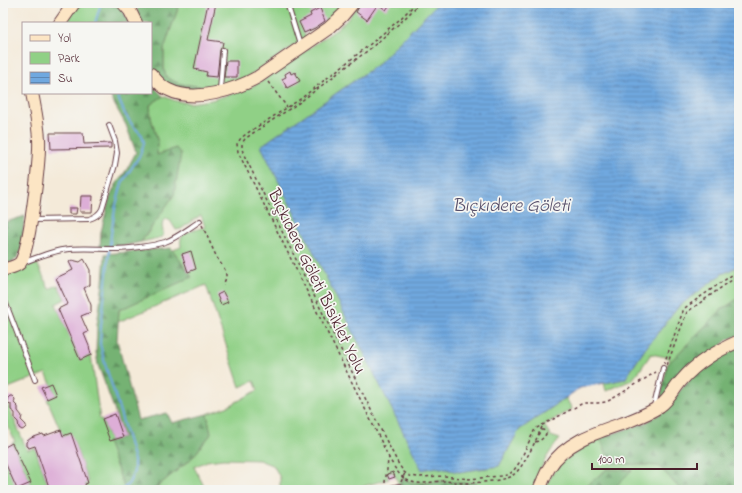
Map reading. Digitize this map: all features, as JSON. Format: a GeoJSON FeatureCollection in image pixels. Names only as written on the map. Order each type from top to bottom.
{"type":"FeatureCollection","features":[{"type":"Feature","properties":{"kind":"street"},"geometry":{"type":"LineString","coordinates":[[61,22],[74,3]]}},
{"type":"Feature","properties":{"kind":"street"},"geometry":{"type":"LineString","coordinates":[[123,3],[130,11],[136,22]]}},
{"type":"Feature","properties":{"kind":"street"},"geometry":{"type":"LineString","coordinates":[[152,75],[162,86],[169,90],[190,96],[220,92],[248,83],[336,23],[353,3]]}},
{"type":"Feature","properties":{"kind":"street"},"geometry":{"type":"LineString","coordinates":[[3,270],[12,268],[20,262],[27,244],[31,220],[39,156],[39,139],[32,94]]}},
{"type":"Feature","properties":{"kind":"street"},"geometry":{"type":"LineString","coordinates":[[539,490],[549,468],[564,451],[578,441],[598,431],[653,411],[665,402],[681,381],[701,362],[739,341]]}},
{"type":"Feature","properties":{"kind":"lane"},"geometry":{"type":"LineString","coordinates":[[287,3],[301,47]]}},
{"type":"Feature","properties":{"kind":"lane"},"geometry":{"type":"LineString","coordinates":[[220,92],[224,50]]}},
{"type":"Feature","properties":{"kind":"lane"},"geometry":{"type":"LineString","coordinates":[[31,220],[89,219],[100,214],[115,165],[117,153],[115,141],[109,125]]}},
{"type":"Feature","properties":{"kind":"lane"},"geometry":{"type":"LineString","coordinates":[[18,264],[64,250],[80,248],[114,249],[158,244],[167,241],[200,221]]}},
{"type":"Feature","properties":{"kind":"lane"},"geometry":{"type":"LineString","coordinates":[[3,296],[35,380]]}},
{"type":"Feature","properties":{"kind":"lane"},"geometry":{"type":"LineString","coordinates":[[653,411],[662,368]]}},
{"type":"Feature","properties":{"kind":"lane"},"geometry":{"type":"LineString","coordinates":[[384,490],[399,486]]}},
{"type":"Feature","properties":{"kind":"path","name":"Bıçkıdere Göleti Bisiklet Yolu"},"geometry":{"type":"LineString","coordinates":[[403,478],[389,458],[238,152],[237,144],[241,138],[249,132],[299,100],[368,46],[399,20],[416,3]]}},
{"type":"Feature","properties":{"kind":"path"},"geometry":{"type":"LineString","coordinates":[[420,3],[402,21],[359,57],[300,102],[253,133],[242,143],[244,155],[285,239],[385,438],[399,465],[405,473],[410,476],[418,477],[445,476],[469,479],[507,475],[514,470],[519,463],[535,429],[583,403],[606,402],[667,364],[687,312],[739,275]]}},
{"type":"Feature","properties":{"kind":"path"},"geometry":{"type":"LineString","coordinates":[[262,74],[287,108]]}},
{"type":"Feature","properties":{"kind":"path"},"geometry":{"type":"LineString","coordinates":[[200,221],[225,270],[226,278],[223,285]]}},
{"type":"Feature","properties":{"kind":"path"},"geometry":{"type":"LineString","coordinates":[[662,368],[683,311],[686,307],[739,270]]}},
{"type":"Feature","properties":{"kind":"path"},"geometry":{"type":"LineString","coordinates":[[403,478],[412,483],[443,481],[465,483],[507,478],[514,475],[522,466],[544,424]]}},
{"type":"Feature","properties":{"kind":"path"},"geometry":{"type":"LineString","coordinates":[[535,442],[539,441],[546,434],[545,431],[541,430]]}},
{"type":"Feature","properties":{"kind":"path"},"geometry":{"type":"LineString","coordinates":[[384,490],[389,458]]}},
{"type":"Feature","properties":{"kind":"path"},"geometry":{"type":"LineString","coordinates":[[399,486],[405,473]]}},
{"type":"Feature","properties":{"kind":"green space"},"geometry":{"type":"Polygon","coordinates":[[[84,3],[101,3],[95,22],[66,22],[74,9],[84,3]]]}},
{"type":"Feature","properties":{"kind":"green space"},"geometry":{"type":"Polygon","coordinates":[[[101,3],[111,3],[121,8],[129,22],[95,22],[101,3]]]}},
{"type":"Feature","properties":{"kind":"green space"},"geometry":{"type":"Polygon","coordinates":[[[142,3],[180,3],[164,49],[164,70],[169,79],[180,84],[206,87],[235,82],[212,89],[195,92],[171,88],[154,72],[152,68],[152,22],[140,22],[137,14],[138,8],[142,3]]]}},
{"type":"Feature","properties":{"kind":"green space"},"geometry":{"type":"Polygon","coordinates":[[[180,3],[347,3],[326,24],[304,33],[306,38],[246,78],[235,82],[206,87],[180,84],[169,79],[164,70],[164,49],[180,3]]]}},
{"type":"Feature","properties":{"kind":"green space"},"geometry":{"type":"Polygon","coordinates":[[[359,3],[438,3],[378,64],[261,146],[436,467],[459,472],[499,466],[519,430],[566,398],[572,409],[544,425],[551,436],[560,439],[544,463],[533,490],[476,490],[475,482],[465,483],[443,481],[412,483],[403,478],[399,486],[393,472],[387,474],[389,479],[350,490],[278,490],[280,488],[280,478],[274,466],[259,460],[223,459],[207,461],[194,467],[205,490],[153,490],[192,458],[211,434],[207,414],[229,406],[258,390],[254,381],[240,387],[206,285],[118,322],[119,310],[191,277],[173,250],[181,247],[181,240],[184,234],[205,227],[201,215],[181,229],[176,230],[169,219],[164,219],[162,224],[163,236],[141,242],[151,229],[176,148],[157,156],[158,143],[151,118],[150,105],[163,96],[176,101],[190,103],[211,100],[245,90],[265,79],[334,31],[347,20],[359,3]]]}},
{"type":"Feature","properties":{"kind":"green space"},"geometry":{"type":"Polygon","coordinates":[[[152,85],[163,96],[150,105],[151,118],[158,143],[157,155],[176,148],[181,154],[174,195],[141,242],[127,245],[100,247],[101,232],[109,200],[115,186],[127,169],[136,152],[126,125],[110,94],[152,94],[152,85]]]}},
{"type":"Feature","properties":{"kind":"green space"},"geometry":{"type":"Polygon","coordinates":[[[25,216],[21,251],[17,258],[12,262],[3,265],[3,223],[25,216]]]}},
{"type":"Feature","properties":{"kind":"green space"},"geometry":{"type":"Polygon","coordinates":[[[171,248],[192,277],[119,310],[117,340],[138,420],[167,413],[172,423],[207,414],[211,434],[192,458],[153,490],[122,490],[124,487],[107,442],[123,437],[98,365],[96,352],[97,324],[103,283],[105,254],[171,248]]]}},
{"type":"Feature","properties":{"kind":"green space"},"geometry":{"type":"Polygon","coordinates":[[[37,263],[49,289],[58,285],[65,299],[56,304],[80,360],[91,355],[100,420],[102,419],[110,441],[108,442],[124,487],[122,490],[87,490],[85,484],[88,482],[71,434],[63,436],[47,399],[56,395],[46,373],[3,390],[3,274],[37,263]]]}},
{"type":"Feature","properties":{"kind":"green space"},"geometry":{"type":"Polygon","coordinates":[[[739,266],[739,298],[721,310],[667,365],[670,358],[651,354],[632,380],[606,391],[604,383],[625,379],[645,349],[679,306],[722,274],[739,266]]]}},
{"type":"Feature","properties":{"kind":"green space"},"geometry":{"type":"Polygon","coordinates":[[[739,298],[739,335],[727,340],[660,401],[667,365],[721,310],[739,298]]]}},
{"type":"Feature","properties":{"kind":"green space"},"geometry":{"type":"Polygon","coordinates":[[[739,347],[739,490],[681,490],[659,466],[611,463],[600,438],[645,423],[665,411],[677,394],[704,364],[739,347]]]}},
{"type":"Feature","properties":{"kind":"green space"},"geometry":{"type":"Polygon","coordinates":[[[3,393],[27,450],[35,448],[50,490],[3,490],[3,458],[31,483],[12,443],[15,442],[3,415],[3,393]]]}},
{"type":"Feature","properties":{"kind":"green space"},"geometry":{"type":"Polygon","coordinates":[[[600,438],[611,463],[659,466],[681,490],[612,490],[632,470],[607,469],[581,490],[545,490],[551,476],[560,463],[572,453],[600,438]]]}},
{"type":"Feature","properties":{"kind":"green space"},"geometry":{"type":"Polygon","coordinates":[[[607,469],[632,470],[612,490],[581,490],[607,469]]]}},
{"type":"Feature","properties":{"kind":"green space"},"geometry":{"type":"Polygon","coordinates":[[[403,478],[412,483],[443,481],[465,483],[476,482],[476,490],[400,490],[399,486],[403,478]]]}},
{"type":"Feature","properties":{"kind":"water","name":"Bıçkıdere Göleti"},"geometry":{"type":"Polygon","coordinates":[[[438,3],[739,3],[739,266],[722,274],[679,306],[645,349],[625,379],[580,388],[519,430],[499,466],[459,472],[436,467],[422,470],[261,146],[378,64],[438,3]]]}},
{"type":"Feature","properties":{"kind":"building"},"geometry":{"type":"Polygon","coordinates":[[[208,3],[216,3],[208,40],[223,42],[220,50],[217,77],[206,76],[207,72],[194,69],[208,3]]]}},
{"type":"Feature","properties":{"kind":"building"},"geometry":{"type":"Polygon","coordinates":[[[360,3],[391,3],[386,10],[378,4],[367,20],[356,12],[360,3]]]}},
{"type":"Feature","properties":{"kind":"building"},"geometry":{"type":"Polygon","coordinates":[[[320,8],[325,21],[304,33],[299,22],[311,16],[310,13],[320,8]]]}},
{"type":"Feature","properties":{"kind":"building"},"geometry":{"type":"Polygon","coordinates":[[[226,61],[237,61],[237,77],[224,77],[226,61]]]}},
{"type":"Feature","properties":{"kind":"building"},"geometry":{"type":"Polygon","coordinates":[[[290,71],[291,74],[295,72],[300,81],[287,88],[282,79],[286,77],[285,74],[290,71]]]}},
{"type":"Feature","properties":{"kind":"building"},"geometry":{"type":"Polygon","coordinates":[[[50,133],[83,133],[84,144],[111,143],[111,148],[51,149],[50,133]]]}},
{"type":"Feature","properties":{"kind":"building"},"geometry":{"type":"Polygon","coordinates":[[[81,196],[93,196],[92,212],[80,212],[81,196]]]}},
{"type":"Feature","properties":{"kind":"building"},"geometry":{"type":"Polygon","coordinates":[[[69,208],[77,208],[76,214],[69,214],[69,208]]]}},
{"type":"Feature","properties":{"kind":"building"},"geometry":{"type":"Polygon","coordinates":[[[191,251],[196,269],[188,272],[182,254],[191,251]]]}},
{"type":"Feature","properties":{"kind":"building"},"geometry":{"type":"Polygon","coordinates":[[[84,259],[90,270],[90,285],[84,288],[91,305],[91,312],[81,316],[88,332],[84,334],[91,355],[80,360],[58,309],[68,304],[56,278],[73,270],[69,262],[72,260],[80,262],[84,259]]]}},
{"type":"Feature","properties":{"kind":"building"},"geometry":{"type":"Polygon","coordinates":[[[223,292],[228,302],[221,305],[217,295],[223,292]]]}},
{"type":"Feature","properties":{"kind":"building"},"geometry":{"type":"Polygon","coordinates":[[[51,383],[56,395],[47,399],[41,387],[51,383]]]}},
{"type":"Feature","properties":{"kind":"building"},"geometry":{"type":"Polygon","coordinates":[[[10,396],[15,399],[14,403],[18,407],[18,411],[22,416],[21,420],[26,425],[26,427],[22,430],[19,428],[18,422],[15,419],[15,413],[11,410],[11,404],[8,403],[7,400],[10,396]]]}},
{"type":"Feature","properties":{"kind":"building"},"geometry":{"type":"Polygon","coordinates":[[[115,414],[123,437],[110,441],[102,419],[115,414]]]}},
{"type":"Feature","properties":{"kind":"building"},"geometry":{"type":"Polygon","coordinates":[[[61,430],[63,436],[71,433],[88,483],[85,484],[87,490],[50,490],[35,446],[29,448],[26,446],[26,442],[31,438],[43,434],[44,436],[61,430]]]}},
{"type":"Feature","properties":{"kind":"building"},"geometry":{"type":"Polygon","coordinates":[[[12,443],[31,483],[17,489],[3,458],[3,448],[12,443]]]}},
{"type":"Feature","properties":{"kind":"building"},"geometry":{"type":"Polygon","coordinates":[[[393,472],[395,477],[389,479],[387,474],[393,472]]]}},
{"type":"Feature","properties":{"kind":"waterway"},"geometry":{"type":"LineString","coordinates":[[95,22],[101,3]]}},
{"type":"Feature","properties":{"kind":"waterway"},"geometry":{"type":"LineString","coordinates":[[116,94],[125,114],[133,126],[142,135],[144,143],[140,155],[122,183],[115,209],[101,326],[100,344],[134,460],[134,472],[129,483],[122,490]]}}]}
